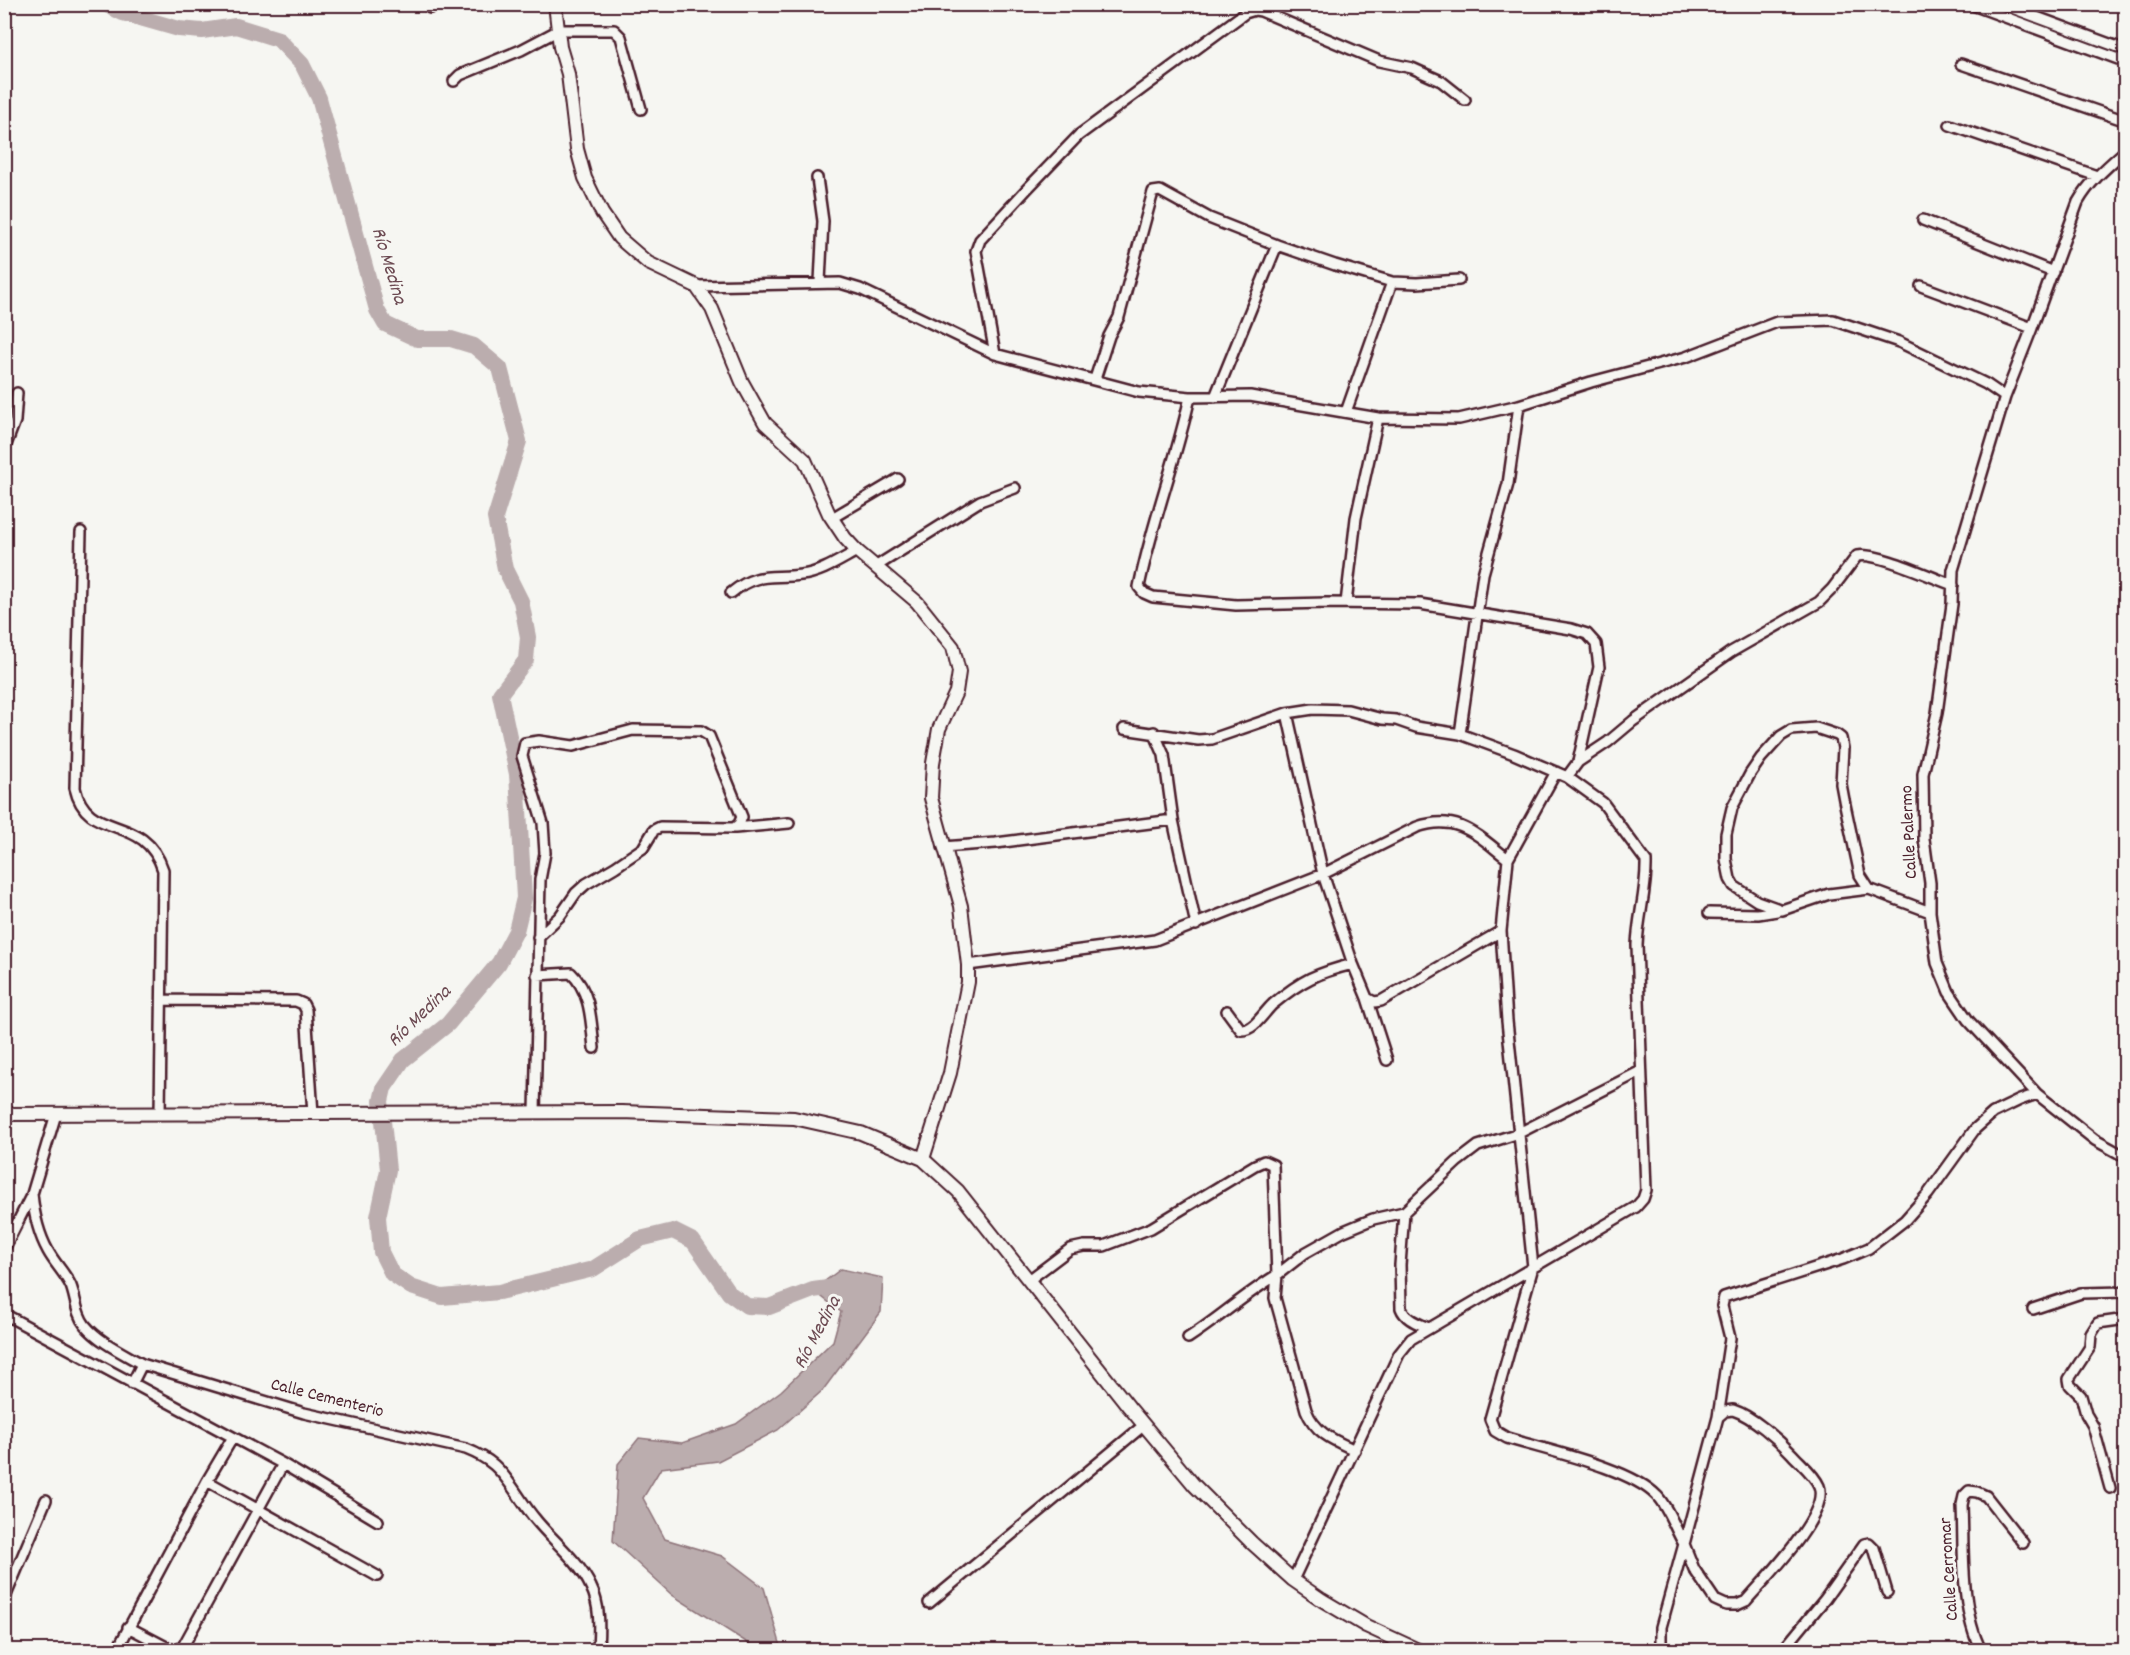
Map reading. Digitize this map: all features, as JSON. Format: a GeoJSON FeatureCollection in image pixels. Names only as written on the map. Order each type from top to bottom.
{"type":"FeatureCollection","features":[{"type":"Feature","properties":{"kind":"main road"},"geometry":{"type":"LineString","coordinates":[[555,4],[560,47],[568,74],[577,149],[585,178],[603,213],[619,238],[648,263],[696,286],[712,309],[742,382],[765,423],[805,460],[831,518],[857,551],[917,602],[953,647],[959,672],[956,692],[939,729],[933,763],[931,798],[961,906],[968,982],[950,1073],[923,1159]]}},
{"type":"Feature","properties":{"kind":"main road"},"geometry":{"type":"LineString","coordinates":[[4,1114],[622,1112],[794,1118],[861,1132],[923,1159],[958,1191],[1194,1485],[1293,1580],[1346,1615],[1418,1650]]}},
{"type":"Feature","properties":{"kind":"street"},"geometry":{"type":"LineString","coordinates":[[1970,4],[2126,62]]}},
{"type":"Feature","properties":{"kind":"street"},"geometry":{"type":"LineString","coordinates":[[2001,4],[2126,50]]}},
{"type":"Feature","properties":{"kind":"street"},"geometry":{"type":"LineString","coordinates":[[996,354],[976,251],[980,240],[1079,135],[1245,13],[1261,11],[1380,61],[1412,68],[1441,81],[1465,100]]}},
{"type":"Feature","properties":{"kind":"street"},"geometry":{"type":"LineString","coordinates":[[2015,22],[2018,11]]}},
{"type":"Feature","properties":{"kind":"street"},"geometry":{"type":"LineString","coordinates":[[2045,33],[2048,21]]}},
{"type":"Feature","properties":{"kind":"street"},"geometry":{"type":"LineString","coordinates":[[454,81],[460,75],[529,46],[559,30],[614,30],[621,37],[641,109]]}},
{"type":"Feature","properties":{"kind":"street"},"geometry":{"type":"LineString","coordinates":[[2082,46],[2085,35]]}},
{"type":"Feature","properties":{"kind":"street"},"geometry":{"type":"LineString","coordinates":[[1961,64],[2126,121]]}},
{"type":"Feature","properties":{"kind":"street"},"geometry":{"type":"LineString","coordinates":[[1950,125],[2097,176]]}},
{"type":"Feature","properties":{"kind":"street","name":"Calle Palermo"},"geometry":{"type":"LineString","coordinates":[[2126,150],[2097,176],[2085,189],[2078,202],[2005,397],[1953,570],[1952,604],[1937,713],[1923,774],[1924,839],[1930,883],[1930,912],[1937,963],[1949,992],[1968,1020],[2037,1094],[2095,1140],[2126,1157]]}},
{"type":"Feature","properties":{"kind":"street"},"geometry":{"type":"LineString","coordinates":[[817,178],[823,220],[820,282]]}},
{"type":"Feature","properties":{"kind":"street"},"geometry":{"type":"LineString","coordinates":[[1095,379],[1109,336],[1119,317],[1153,192],[1160,191],[1209,218],[1277,245],[1392,282],[1458,280]]}},
{"type":"Feature","properties":{"kind":"street"},"geometry":{"type":"LineString","coordinates":[[1923,220],[2053,272]]}},
{"type":"Feature","properties":{"kind":"street"},"geometry":{"type":"LineString","coordinates":[[1215,397],[1277,245]]}},
{"type":"Feature","properties":{"kind":"street"},"geometry":{"type":"LineString","coordinates":[[1346,412],[1392,282]]}},
{"type":"Feature","properties":{"kind":"street"},"geometry":{"type":"LineString","coordinates":[[696,286],[840,283],[860,289],[996,354],[1140,392],[1190,397],[1250,396],[1378,418],[1459,419],[1519,405],[1591,382],[1686,357],[1777,322],[1833,320],[1899,342],[1986,384],[2005,397]]}},
{"type":"Feature","properties":{"kind":"street"},"geometry":{"type":"LineString","coordinates":[[1921,286],[2032,328]]}},
{"type":"Feature","properties":{"kind":"street"},"geometry":{"type":"LineString","coordinates":[[4,450],[15,421],[17,393]]}},
{"type":"Feature","properties":{"kind":"street"},"geometry":{"type":"LineString","coordinates":[[1190,397],[1181,438],[1147,547],[1139,587],[1144,593],[1153,597],[1236,605],[1420,604],[1571,629],[1587,634],[1596,644],[1599,667],[1578,762]]}},
{"type":"Feature","properties":{"kind":"street"},"geometry":{"type":"LineString","coordinates":[[1460,734],[1483,573],[1508,484],[1519,405]]}},
{"type":"Feature","properties":{"kind":"street"},"geometry":{"type":"LineString","coordinates":[[1346,603],[1356,518],[1378,418]]}},
{"type":"Feature","properties":{"kind":"street"},"geometry":{"type":"LineString","coordinates":[[831,518],[898,479]]}},
{"type":"Feature","properties":{"kind":"street"},"geometry":{"type":"LineString","coordinates":[[875,567],[980,501],[1015,488]]}},
{"type":"Feature","properties":{"kind":"street"},"geometry":{"type":"LineString","coordinates":[[4,499],[4,504]]}},
{"type":"Feature","properties":{"kind":"street"},"geometry":{"type":"LineString","coordinates":[[81,532],[75,789],[80,804],[92,817],[139,836],[148,842],[160,860],[164,881],[160,1114]]}},
{"type":"Feature","properties":{"kind":"street"},"geometry":{"type":"LineString","coordinates":[[731,593],[742,584],[762,576],[802,575],[821,569],[857,551]]}},
{"type":"Feature","properties":{"kind":"street"},"geometry":{"type":"LineString","coordinates":[[1567,777],[1578,762],[1731,652],[1819,602],[1833,589],[1857,556],[1865,554],[1885,560],[1953,585]]}},
{"type":"Feature","properties":{"kind":"street"},"geometry":{"type":"LineString","coordinates":[[1124,729],[1198,740],[1212,739],[1287,713],[1313,709],[1348,710],[1382,719],[1396,720],[1416,727],[1460,734],[1567,777],[1603,803],[1646,861],[1637,927],[1646,1190],[1643,1199],[1636,1207],[1411,1339],[1399,1354],[1293,1580]]}},
{"type":"Feature","properties":{"kind":"street"},"geometry":{"type":"LineString","coordinates":[[1287,713],[1323,874],[1353,964],[1367,998],[1386,1060]]}},
{"type":"Feature","properties":{"kind":"street"},"geometry":{"type":"LineString","coordinates":[[1782,910],[1756,901],[1734,886],[1730,879],[1726,859],[1726,834],[1732,808],[1750,774],[1781,736],[1791,730],[1816,728],[1841,738],[1843,748],[1841,784],[1860,875],[1869,890]]}},
{"type":"Feature","properties":{"kind":"street"},"geometry":{"type":"LineString","coordinates":[[535,1113],[540,880],[545,853],[543,823],[522,756],[525,743],[539,741],[573,746],[633,730],[701,731],[709,736],[742,817],[734,828]]}},
{"type":"Feature","properties":{"kind":"street"},"geometry":{"type":"LineString","coordinates":[[1154,732],[1164,755],[1173,820],[1196,925]]}},
{"type":"Feature","properties":{"kind":"street"},"geometry":{"type":"LineString","coordinates":[[1556,772],[1508,859],[1501,931],[1507,1021],[1533,1267],[1491,1419],[1495,1431],[1507,1438],[1623,1473],[1643,1484],[1659,1497],[1694,1569],[1715,1600],[1726,1605],[1737,1605],[1746,1601],[1808,1528],[1820,1495],[1820,1488],[1813,1476],[1783,1445],[1742,1413],[1733,1410],[1725,1411],[1718,1417]]}},
{"type":"Feature","properties":{"kind":"street"},"geometry":{"type":"LineString","coordinates":[[943,847],[996,843],[1173,820]]}},
{"type":"Feature","properties":{"kind":"street"},"geometry":{"type":"LineString","coordinates":[[968,965],[1155,940],[1323,874],[1417,827],[1434,821],[1447,822],[1470,829],[1508,859]]}},
{"type":"Feature","properties":{"kind":"street"},"geometry":{"type":"LineString","coordinates":[[538,937],[560,916],[586,884],[643,848],[654,830],[660,827],[734,828],[789,823]]}},
{"type":"Feature","properties":{"kind":"street"},"geometry":{"type":"LineString","coordinates":[[1709,914],[1758,914],[1782,910],[1829,894],[1869,890],[1930,912]]}},
{"type":"Feature","properties":{"kind":"street"},"geometry":{"type":"LineString","coordinates":[[1367,998],[1374,1002],[1381,1001],[1501,931]]}},
{"type":"Feature","properties":{"kind":"street"},"geometry":{"type":"LineString","coordinates":[[1227,1011],[1241,1030],[1250,1029],[1270,1007],[1297,984],[1322,972],[1353,964]]}},
{"type":"Feature","properties":{"kind":"street"},"geometry":{"type":"LineString","coordinates":[[537,975],[571,973],[579,981],[588,1003],[594,1048]]}},
{"type":"Feature","properties":{"kind":"street"},"geometry":{"type":"LineString","coordinates":[[162,1000],[296,1001],[303,1004],[306,1010],[313,1114]]}},
{"type":"Feature","properties":{"kind":"street"},"geometry":{"type":"LineString","coordinates":[[1188,1338],[1305,1253],[1344,1231],[1373,1219],[1404,1212],[1457,1161],[1478,1146],[1519,1133],[1641,1071]]}},
{"type":"Feature","properties":{"kind":"street"},"geometry":{"type":"LineString","coordinates":[[1661,1650],[1661,1628],[1718,1417],[1730,1338],[1722,1306],[1724,1297],[1843,1259],[1869,1248],[1905,1220],[1928,1194],[1975,1129],[1993,1113],[2037,1094]]}},
{"type":"Feature","properties":{"kind":"street"},"geometry":{"type":"LineString","coordinates":[[4,1249],[32,1194],[56,1114]]}},
{"type":"Feature","properties":{"kind":"street"},"geometry":{"type":"LineString","coordinates":[[1029,1280],[1070,1249],[1084,1245],[1104,1246],[1151,1228],[1255,1165],[1264,1161],[1273,1165],[1275,1298],[1306,1410],[1310,1421],[1318,1430],[1329,1438],[1355,1450]]}},
{"type":"Feature","properties":{"kind":"street","name":"Calle Cementerio"},"geometry":{"type":"LineString","coordinates":[[32,1194],[36,1223],[49,1252],[62,1268],[72,1287],[82,1320],[100,1337],[142,1364],[304,1413],[466,1449],[481,1456],[494,1466],[534,1519],[584,1572],[598,1607],[597,1650]]}},
{"type":"Feature","properties":{"kind":"street"},"geometry":{"type":"LineString","coordinates":[[1404,1212],[1400,1264],[1401,1308],[1403,1314],[1408,1318],[1428,1328]]}},
{"type":"Feature","properties":{"kind":"street"},"geometry":{"type":"LineString","coordinates":[[2033,1309],[2081,1293],[2126,1292]]}},
{"type":"Feature","properties":{"kind":"street"},"geometry":{"type":"LineString","coordinates":[[4,1314],[283,1464],[378,1521]]}},
{"type":"Feature","properties":{"kind":"street"},"geometry":{"type":"LineString","coordinates":[[2110,1488],[2093,1426],[2086,1414],[2081,1396],[2070,1385],[2069,1379],[2090,1347],[2091,1334],[2098,1323],[2126,1319]]}},
{"type":"Feature","properties":{"kind":"street"},"geometry":{"type":"LineString","coordinates":[[132,1384],[142,1364]]}},
{"type":"Feature","properties":{"kind":"street"},"geometry":{"type":"LineString","coordinates":[[929,1603],[1144,1425]]}},
{"type":"Feature","properties":{"kind":"street"},"geometry":{"type":"LineString","coordinates":[[117,1650],[233,1437]]}},
{"type":"Feature","properties":{"kind":"street"},"geometry":{"type":"LineString","coordinates":[[181,1650],[283,1464]]}},
{"type":"Feature","properties":{"kind":"street"},"geometry":{"type":"LineString","coordinates":[[207,1481],[377,1576]]}},
{"type":"Feature","properties":{"kind":"street","name":"Calle Cerromar"},"geometry":{"type":"LineString","coordinates":[[1981,1650],[1974,1639],[1968,1616],[1962,1505],[1964,1496],[1969,1491],[1986,1496],[2023,1543]]}},
{"type":"Feature","properties":{"kind":"street"},"geometry":{"type":"LineString","coordinates":[[4,1600],[46,1500]]}},
{"type":"Feature","properties":{"kind":"street"},"geometry":{"type":"LineString","coordinates":[[1783,1650],[1825,1599],[1864,1544],[1869,1543],[1874,1548],[1887,1592]]}},
{"type":"Feature","properties":{"kind":"street"},"geometry":{"type":"LineString","coordinates":[[128,1627],[172,1650]]}},
{"type":"Feature","properties":{"kind":"shaded area"},"geometry":{"type":"Polygon","coordinates":[[[841,1269],[883,1278],[881,1312],[823,1390],[778,1430],[718,1461],[661,1468],[643,1498],[665,1539],[722,1556],[764,1588],[782,1650],[751,1650],[751,1645],[672,1595],[613,1541],[618,1464],[639,1438],[682,1443],[736,1424],[781,1391],[833,1341],[841,1312],[813,1290],[841,1269]]]}},
{"type":"Feature","properties":{"kind":"waterway","name":"Río Medina"},"geometry":{"type":"LineString","coordinates":[[105,4],[123,13],[179,29],[202,31],[236,26],[278,39],[302,64],[319,98],[377,310],[385,324],[417,339],[451,339],[474,346],[500,368],[519,441],[495,518],[505,569],[521,601],[528,637],[526,660],[500,694],[517,774],[524,898],[516,931],[499,963],[448,1024],[403,1060],[384,1088],[381,1101],[388,1170],[378,1217],[381,1252],[392,1274],[411,1287],[442,1297],[499,1292],[593,1269],[640,1239],[673,1231],[693,1241],[729,1293],[747,1306],[769,1307],[813,1290],[835,1287]]}}]}
